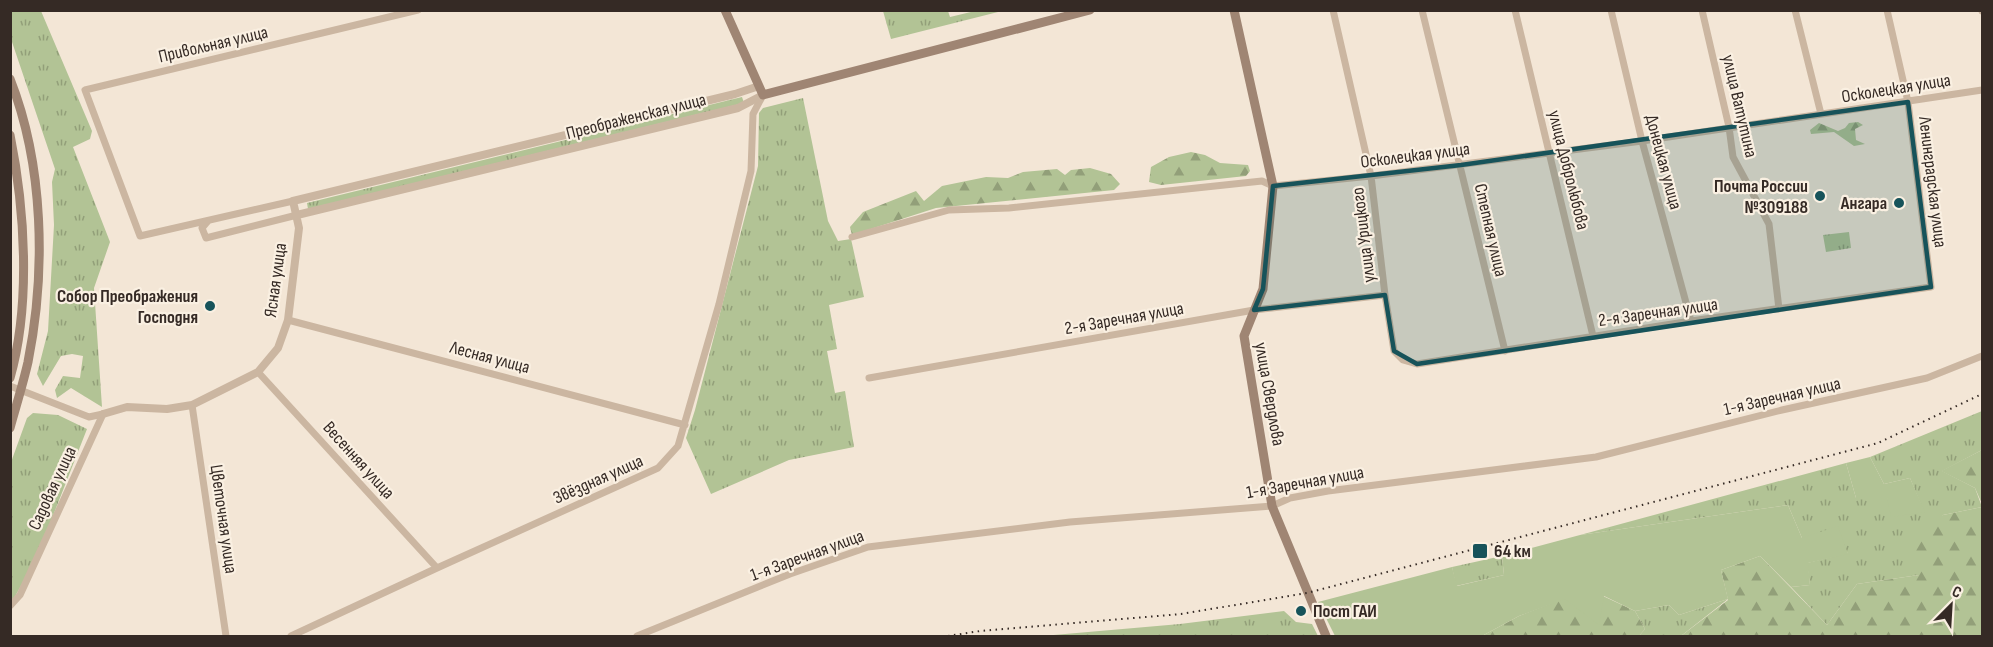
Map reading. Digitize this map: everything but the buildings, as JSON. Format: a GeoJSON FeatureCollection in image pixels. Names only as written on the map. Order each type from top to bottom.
{"type":"FeatureCollection","features":[{"type":"Feature","properties":{"kind":"main road"},"geometry":{"type":"LineString","coordinates":[[725,10],[761,90]]}},
{"type":"Feature","properties":{"kind":"main road","name":"Преображенская улица"},"geometry":{"type":"LineString","coordinates":[[761,90],[1090,10]]}},
{"type":"Feature","properties":{"kind":"main road","name":"улица Свердлова"},"geometry":{"type":"LineString","coordinates":[[1234,10],[1273,186],[1263,289],[1244,336],[1272,506],[1326,636]]}},
{"type":"Feature","properties":{"kind":"main road"},"geometry":{"type":"LineString","coordinates":[[10,79],[28,142],[37,201],[39,234],[37,298],[28,362],[10,428]]}},
{"type":"Feature","properties":{"kind":"main road"},"geometry":{"type":"LineString","coordinates":[[10,135],[22,214],[23,270],[20,321],[10,378]]}},
{"type":"Feature","properties":{"kind":"street","name":"Привольная улица"},"geometry":{"type":"LineString","coordinates":[[85,90],[418,10]]}},
{"type":"Feature","properties":{"kind":"street","name":"улица Урицкого"},"geometry":{"type":"LineString","coordinates":[[1334,10],[1371,176],[1394,351]]}},
{"type":"Feature","properties":{"kind":"street","name":"Степная улица"},"geometry":{"type":"LineString","coordinates":[[1422,10],[1505,351]]}},
{"type":"Feature","properties":{"kind":"street","name":"улица Добролюбова"},"geometry":{"type":"LineString","coordinates":[[1515,10],[1593,336]]}},
{"type":"Feature","properties":{"kind":"street","name":"Донецкая улица"},"geometry":{"type":"LineString","coordinates":[[1611,10],[1642,141],[1691,321]]}},
{"type":"Feature","properties":{"kind":"street","name":"улица Ватутина"},"geometry":{"type":"LineString","coordinates":[[1702,10],[1729,127],[1733,157],[1769,224],[1779,309]]}},
{"type":"Feature","properties":{"kind":"street"},"geometry":{"type":"LineString","coordinates":[[1795,10],[1821,114]]}},
{"type":"Feature","properties":{"kind":"street","name":"Ленинградская улица"},"geometry":{"type":"LineString","coordinates":[[1887,10],[1908,102],[1931,287]]}},
{"type":"Feature","properties":{"kind":"street","name":"Преображенская улица"},"geometry":{"type":"LineString","coordinates":[[85,90],[140,236],[723,97],[761,90]]}},
{"type":"Feature","properties":{"kind":"street","name":"Преображенская улица"},"geometry":{"type":"LineString","coordinates":[[208,221],[202,228],[206,238],[738,108],[761,90]]}},
{"type":"Feature","properties":{"kind":"street","name":"Звёздная улица"},"geometry":{"type":"LineString","coordinates":[[291,636],[658,468],[678,446],[719,304],[751,171],[753,114],[761,90]]}},
{"type":"Feature","properties":{"kind":"street","name":"Осколецкая улица"},"geometry":{"type":"LineString","coordinates":[[852,237],[950,210],[1009,208],[1262,181],[1273,186],[1371,176],[1642,141],[1983,90]]}},
{"type":"Feature","properties":{"kind":"street","name":"Ясная улица"},"geometry":{"type":"LineString","coordinates":[[103,414],[127,407],[167,409],[192,405],[258,372],[278,348],[288,320],[298,228],[293,201]]}},
{"type":"Feature","properties":{"kind":"street","name":"2-я Заречная улица"},"geometry":{"type":"LineString","coordinates":[[1394,351],[1402,360],[1417,364],[1691,321],[1931,287]]}},
{"type":"Feature","properties":{"kind":"street","name":"2-я Заречная улица"},"geometry":{"type":"LineString","coordinates":[[869,378],[1254,310],[1385,295]]}},
{"type":"Feature","properties":{"kind":"street","name":"Лесная улица"},"geometry":{"type":"LineString","coordinates":[[288,320],[685,425]]}},
{"type":"Feature","properties":{"kind":"street","name":"1-я Заречная улица"},"geometry":{"type":"LineString","coordinates":[[637,636],[790,574],[868,547],[1070,522],[1272,506],[1290,498],[1328,491],[1596,457],[1782,410],[1927,378],[1983,356]]}},
{"type":"Feature","properties":{"kind":"street","name":"Весенняя улица"},"geometry":{"type":"LineString","coordinates":[[258,372],[437,568]]}},
{"type":"Feature","properties":{"kind":"street"},"geometry":{"type":"LineString","coordinates":[[10,386],[89,417],[103,414]]}},
{"type":"Feature","properties":{"kind":"street","name":"Цветочная улица"},"geometry":{"type":"LineString","coordinates":[[192,405],[226,636]]}},
{"type":"Feature","properties":{"kind":"street","name":"Садовая улица"},"geometry":{"type":"LineString","coordinates":[[10,606],[20,595],[103,414]]}},
{"type":"Feature","properties":{"kind":"highlighted area"},"geometry":{"type":"Polygon","coordinates":[[[1908,102],[1931,287],[1417,364],[1394,351],[1385,295],[1254,310],[1263,289],[1273,186],[1461,165],[1908,102]]]}},
{"type":"Feature","properties":{"kind":"green space"},"geometry":{"type":"Polygon","coordinates":[[[11,10],[41,11],[92,131],[90,139],[73,147],[110,242],[94,288],[102,407],[71,388],[57,398],[55,390],[63,376],[80,378],[83,356],[72,354],[61,356],[43,386],[37,374],[48,331],[54,225],[52,182],[55,169],[11,39],[11,10]]]}},
{"type":"Feature","properties":{"kind":"green space"},"geometry":{"type":"Polygon","coordinates":[[[883,11],[948,11],[950,17],[975,11],[1002,11],[891,39],[883,11]]]}},
{"type":"Feature","properties":{"kind":"green space"},"geometry":{"type":"Polygon","coordinates":[[[742,97],[744,103],[308,209],[307,203],[742,97]]]}},
{"type":"Feature","properties":{"kind":"green space"},"geometry":{"type":"Polygon","coordinates":[[[803,98],[828,221],[838,241],[851,239],[864,297],[829,305],[837,349],[827,351],[835,393],[845,391],[854,447],[789,460],[711,494],[686,438],[758,166],[759,113],[763,108],[803,98]]]}},
{"type":"Feature","properties":{"kind":"green space"},"geometry":{"type":"Polygon","coordinates":[[[1858,122],[1863,125],[1855,129],[1856,140],[1865,144],[1854,146],[1834,132],[1811,134],[1810,130],[1819,123],[1838,131],[1849,123],[1858,122]]]}},
{"type":"Feature","properties":{"kind":"green space"},"geometry":{"type":"Polygon","coordinates":[[[1191,152],[1205,155],[1220,163],[1248,165],[1250,171],[1246,176],[1161,185],[1149,182],[1151,167],[1169,157],[1191,152]]]}},
{"type":"Feature","properties":{"kind":"green space"},"geometry":{"type":"Polygon","coordinates":[[[1090,168],[1111,174],[1120,184],[1114,190],[936,208],[852,235],[850,227],[863,212],[916,191],[924,201],[942,186],[986,177],[1008,178],[1023,172],[1057,169],[1065,175],[1071,170],[1090,168]]]}},
{"type":"Feature","properties":{"kind":"green space"},"geometry":{"type":"Polygon","coordinates":[[[1849,232],[1851,248],[1826,252],[1823,235],[1849,232]]]}},
{"type":"Feature","properties":{"kind":"green space"},"geometry":{"type":"Polygon","coordinates":[[[1982,411],[1982,450],[1942,471],[1975,488],[1982,507],[1943,515],[1919,575],[1857,584],[1827,625],[1791,587],[1810,585],[1807,563],[1848,553],[1802,538],[1788,505],[1580,535],[1846,463],[1856,498],[1887,498],[1924,512],[1910,478],[1884,484],[1870,457],[1982,411]]]}},
{"type":"Feature","properties":{"kind":"green space"},"geometry":{"type":"Polygon","coordinates":[[[33,413],[58,415],[87,429],[38,554],[10,606],[10,465],[27,418],[33,413]]]}},
{"type":"Feature","properties":{"kind":"green space"},"geometry":{"type":"Polygon","coordinates":[[[1982,450],[1982,504],[1975,488],[1941,471],[1982,450]]]}},
{"type":"Feature","properties":{"kind":"green space"},"geometry":{"type":"Polygon","coordinates":[[[1870,457],[1884,484],[1910,478],[1925,512],[1891,517],[1887,498],[1856,498],[1846,463],[1870,457]]]}},
{"type":"Feature","properties":{"kind":"green space"},"geometry":{"type":"Polygon","coordinates":[[[1788,505],[1802,538],[1838,526],[1848,554],[1808,563],[1810,585],[1791,587],[1760,556],[1721,570],[1728,599],[1679,615],[1669,605],[1635,611],[1604,596],[1599,625],[1565,599],[1519,616],[1482,636],[1335,636],[1318,602],[1452,567],[1457,586],[1504,575],[1502,556],[1580,535],[1788,505]]]}},
{"type":"Feature","properties":{"kind":"green space"},"geometry":{"type":"Polygon","coordinates":[[[1982,507],[1982,636],[1681,636],[1728,600],[1721,570],[1760,556],[1827,625],[1857,584],[1919,575],[1909,546],[1943,515],[1982,507]]]}},
{"type":"Feature","properties":{"kind":"green space"},"geometry":{"type":"Polygon","coordinates":[[[1502,556],[1504,575],[1456,586],[1452,567],[1502,556]]]}},
{"type":"Feature","properties":{"kind":"green space"},"geometry":{"type":"Polygon","coordinates":[[[1603,596],[1635,611],[1645,629],[1639,636],[1482,636],[1519,616],[1565,598],[1603,596]]]}},
{"type":"Feature","properties":{"kind":"green space"},"geometry":{"type":"Polygon","coordinates":[[[1728,599],[1681,636],[1639,636],[1645,629],[1635,611],[1669,605],[1679,615],[1728,599]]]}},
{"type":"Feature","properties":{"kind":"green space"},"geometry":{"type":"Polygon","coordinates":[[[1284,611],[1296,622],[1312,624],[1318,636],[1042,636],[1180,624],[1284,611]]]}},
{"type":"Feature","properties":{"kind":"railway"},"geometry":{"type":"LineString","coordinates":[[948,636],[980,631],[1181,614],[1307,593],[1878,443],[1982,394]]}},
{"type":"Feature","properties":{"kind":"place","name":"Почта России №309188"},"geometry":{"type":"Point","coordinates":[1820,196]}},
{"type":"Feature","properties":{"kind":"place","name":"Ангара"},"geometry":{"type":"Point","coordinates":[1899,203]}},
{"type":"Feature","properties":{"kind":"place","name":"Собор Преображения Господня"},"geometry":{"type":"Point","coordinates":[210,306]}},
{"type":"Feature","properties":{"kind":"place","name":"64 км"},"geometry":{"type":"Point","coordinates":[1480,551]}},
{"type":"Feature","properties":{"kind":"place","name":"Пост ГАИ"},"geometry":{"type":"Point","coordinates":[1301,611]}}]}
